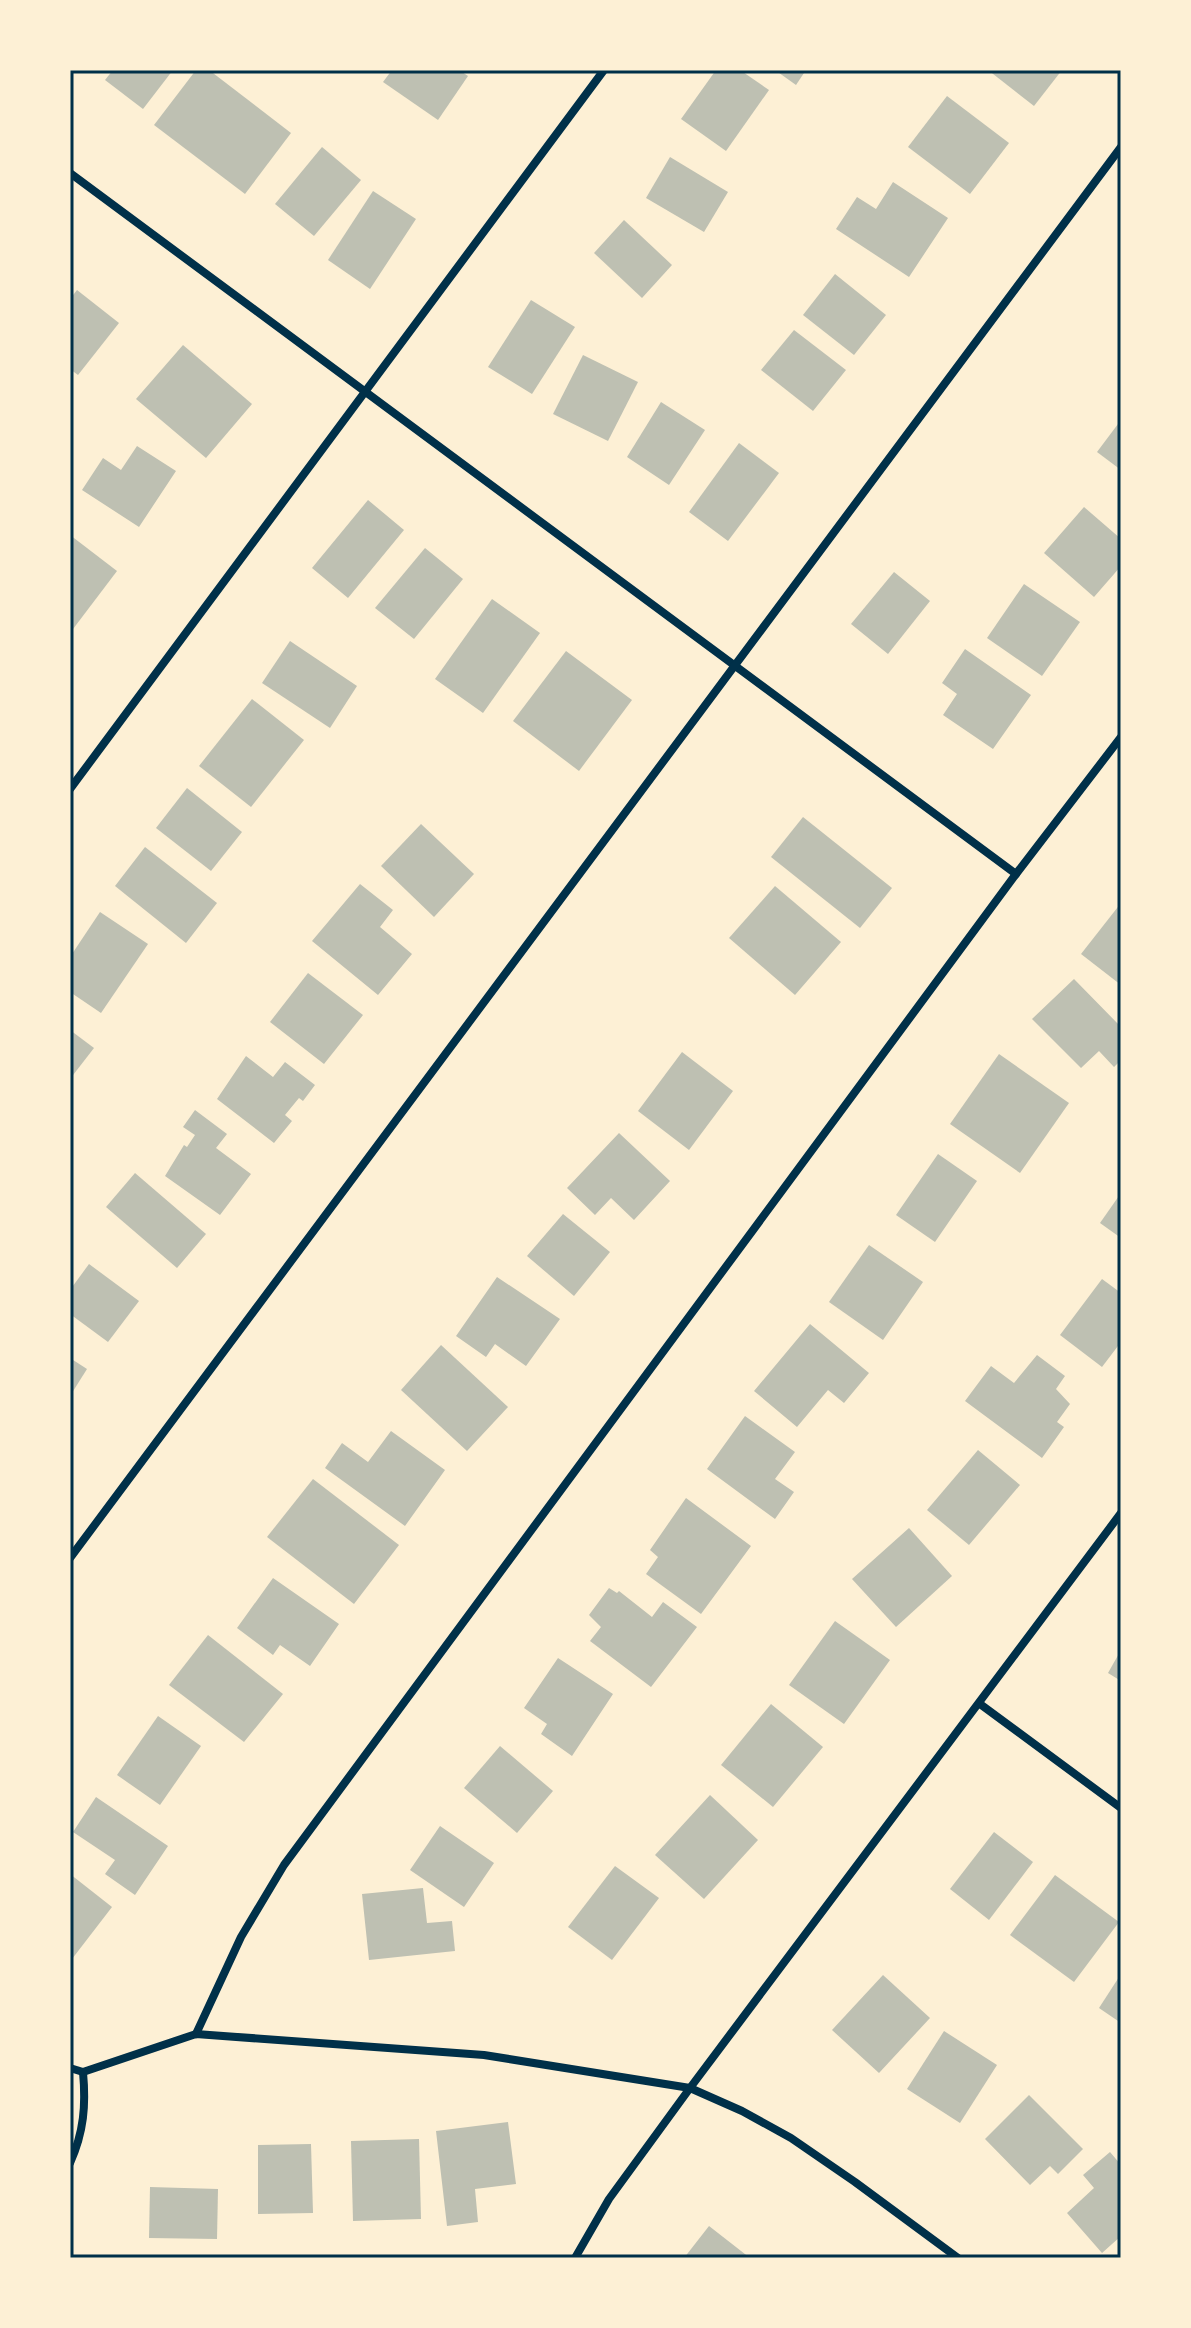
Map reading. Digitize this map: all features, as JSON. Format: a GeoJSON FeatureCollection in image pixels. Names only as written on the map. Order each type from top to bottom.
{"type":"FeatureCollection","features":[{"type":"Feature","properties":{"kind":"street"},"geometry":{"type":"LineString","coordinates":[[70,789],[604,70]]}},
{"type":"Feature","properties":{"kind":"street"},"geometry":{"type":"LineString","coordinates":[[70,1558],[1121,147]]}},
{"type":"Feature","properties":{"kind":"street"},"geometry":{"type":"LineString","coordinates":[[70,173],[1016,874]]}},
{"type":"Feature","properties":{"kind":"street"},"geometry":{"type":"LineString","coordinates":[[196,2034],[241,1937],[284,1865],[1016,874],[1121,737]]}},
{"type":"Feature","properties":{"kind":"street"},"geometry":{"type":"LineString","coordinates":[[575,2258],[609,2199],[690,2088],[1121,1513]]}},
{"type":"Feature","properties":{"kind":"street"},"geometry":{"type":"LineString","coordinates":[[980,1704],[1121,1808]]}},
{"type":"Feature","properties":{"kind":"street"},"geometry":{"type":"LineString","coordinates":[[70,2068],[83,2072],[196,2034],[484,2055],[690,2088],[742,2111],[791,2138],[958,2258]]}},
{"type":"Feature","properties":{"kind":"street"},"geometry":{"type":"LineString","coordinates":[[70,2163],[83,2129],[86,2104],[83,2072]]}},
{"type":"Feature","properties":{"kind":"building"},"geometry":{"type":"Polygon","coordinates":[[[113,70],[173,70],[143,109],[105,80],[113,70]]]}},
{"type":"Feature","properties":{"kind":"building"},"geometry":{"type":"Polygon","coordinates":[[[196,70],[209,70],[291,133],[245,194],[154,125],[196,70]]]}},
{"type":"Feature","properties":{"kind":"building"},"geometry":{"type":"Polygon","coordinates":[[[392,70],[459,70],[468,76],[438,120],[383,82],[392,70]]]}},
{"type":"Feature","properties":{"kind":"building"},"geometry":{"type":"Polygon","coordinates":[[[716,70],[740,70],[769,90],[726,151],[681,119],[716,70]]]}},
{"type":"Feature","properties":{"kind":"building"},"geometry":{"type":"Polygon","coordinates":[[[775,70],[806,70],[796,85],[775,70]]]}},
{"type":"Feature","properties":{"kind":"building"},"geometry":{"type":"Polygon","coordinates":[[[988,70],[1062,70],[1034,106],[988,70]]]}},
{"type":"Feature","properties":{"kind":"building"},"geometry":{"type":"Polygon","coordinates":[[[947,96],[1009,143],[970,194],[908,147],[947,96]]]}},
{"type":"Feature","properties":{"kind":"building"},"geometry":{"type":"Polygon","coordinates":[[[322,147],[361,180],[314,236],[275,204],[322,147]]]}},
{"type":"Feature","properties":{"kind":"building"},"geometry":{"type":"Polygon","coordinates":[[[670,157],[728,192],[704,232],[646,198],[670,157]]]}},
{"type":"Feature","properties":{"kind":"building"},"geometry":{"type":"Polygon","coordinates":[[[893,182],[948,218],[909,277],[836,229],[857,197],[876,209],[893,182]]]}},
{"type":"Feature","properties":{"kind":"building"},"geometry":{"type":"Polygon","coordinates":[[[373,191],[416,219],[370,289],[328,260],[373,191]]]}},
{"type":"Feature","properties":{"kind":"building"},"geometry":{"type":"Polygon","coordinates":[[[624,220],[672,265],[642,298],[594,253],[624,220]]]}},
{"type":"Feature","properties":{"kind":"building"},"geometry":{"type":"Polygon","coordinates":[[[835,274],[886,315],[854,355],[803,315],[835,274]]]}},
{"type":"Feature","properties":{"kind":"building"},"geometry":{"type":"Polygon","coordinates":[[[77,290],[119,323],[78,375],[70,369],[70,299],[77,290]]]}},
{"type":"Feature","properties":{"kind":"building"},"geometry":{"type":"Polygon","coordinates":[[[531,300],[575,327],[532,394],[488,367],[531,300]]]}},
{"type":"Feature","properties":{"kind":"building"},"geometry":{"type":"Polygon","coordinates":[[[794,330],[846,370],[813,411],[761,370],[794,330]]]}},
{"type":"Feature","properties":{"kind":"building"},"geometry":{"type":"Polygon","coordinates":[[[183,345],[252,404],[206,458],[136,399],[183,345]]]}},
{"type":"Feature","properties":{"kind":"building"},"geometry":{"type":"Polygon","coordinates":[[[583,355],[638,382],[608,441],[553,414],[583,355]]]}},
{"type":"Feature","properties":{"kind":"building"},"geometry":{"type":"Polygon","coordinates":[[[661,402],[705,430],[669,485],[627,457],[661,402]]]}},
{"type":"Feature","properties":{"kind":"building"},"geometry":{"type":"Polygon","coordinates":[[[1121,420],[1121,470],[1097,452],[1121,420]]]}},
{"type":"Feature","properties":{"kind":"building"},"geometry":{"type":"Polygon","coordinates":[[[739,443],[779,473],[728,541],[689,512],[739,443]]]}},
{"type":"Feature","properties":{"kind":"building"},"geometry":{"type":"Polygon","coordinates":[[[137,446],[176,471],[139,527],[82,490],[103,458],[121,470],[137,446]]]}},
{"type":"Feature","properties":{"kind":"building"},"geometry":{"type":"Polygon","coordinates":[[[368,500],[404,530],[348,598],[312,568],[368,500]]]}},
{"type":"Feature","properties":{"kind":"building"},"geometry":{"type":"Polygon","coordinates":[[[1084,507],[1121,539],[1121,566],[1094,597],[1044,553],[1084,507]]]}},
{"type":"Feature","properties":{"kind":"building"},"geometry":{"type":"Polygon","coordinates":[[[70,535],[117,571],[70,633],[70,535]]]}},
{"type":"Feature","properties":{"kind":"building"},"geometry":{"type":"Polygon","coordinates":[[[425,548],[463,579],[414,639],[375,608],[425,548]]]}},
{"type":"Feature","properties":{"kind":"building"},"geometry":{"type":"Polygon","coordinates":[[[894,572],[930,601],[888,654],[851,624],[894,572]]]}},
{"type":"Feature","properties":{"kind":"building"},"geometry":{"type":"Polygon","coordinates":[[[1024,584],[1080,622],[1042,676],[987,638],[1024,584]]]}},
{"type":"Feature","properties":{"kind":"building"},"geometry":{"type":"Polygon","coordinates":[[[492,599],[540,633],[483,713],[435,679],[492,599]]]}},
{"type":"Feature","properties":{"kind":"building"},"geometry":{"type":"Polygon","coordinates":[[[290,641],[357,686],[330,728],[262,683],[290,641]]]}},
{"type":"Feature","properties":{"kind":"building"},"geometry":{"type":"Polygon","coordinates":[[[965,649],[1031,695],[993,749],[943,715],[957,694],[942,683],[965,649]]]}},
{"type":"Feature","properties":{"kind":"building"},"geometry":{"type":"Polygon","coordinates":[[[566,651],[632,700],[579,771],[513,721],[566,651]]]}},
{"type":"Feature","properties":{"kind":"building"},"geometry":{"type":"Polygon","coordinates":[[[252,699],[304,740],[251,807],[199,766],[252,699]]]}},
{"type":"Feature","properties":{"kind":"building"},"geometry":{"type":"Polygon","coordinates":[[[187,788],[242,832],[211,871],[156,828],[187,788]]]}},
{"type":"Feature","properties":{"kind":"building"},"geometry":{"type":"Polygon","coordinates":[[[803,817],[892,888],[860,928],[771,857],[803,817]]]}},
{"type":"Feature","properties":{"kind":"building"},"geometry":{"type":"Polygon","coordinates":[[[421,824],[474,874],[434,917],[381,866],[421,824]]]}},
{"type":"Feature","properties":{"kind":"building"},"geometry":{"type":"Polygon","coordinates":[[[145,847],[217,903],[186,943],[115,886],[145,847]]]}},
{"type":"Feature","properties":{"kind":"building"},"geometry":{"type":"Polygon","coordinates":[[[360,884],[393,910],[380,927],[412,954],[378,995],[312,941],[360,884]]]}},
{"type":"Feature","properties":{"kind":"building"},"geometry":{"type":"Polygon","coordinates":[[[775,886],[841,942],[795,995],[729,938],[775,886]]]}},
{"type":"Feature","properties":{"kind":"building"},"geometry":{"type":"Polygon","coordinates":[[[1121,903],[1121,985],[1081,954],[1121,903]]]}},
{"type":"Feature","properties":{"kind":"building"},"geometry":{"type":"Polygon","coordinates":[[[100,912],[148,944],[101,1013],[70,992],[70,957],[100,912]]]}},
{"type":"Feature","properties":{"kind":"building"},"geometry":{"type":"Polygon","coordinates":[[[308,973],[363,1015],[324,1064],[270,1022],[308,973]]]}},
{"type":"Feature","properties":{"kind":"building"},"geometry":{"type":"Polygon","coordinates":[[[1074,979],[1121,1027],[1121,1060],[1114,1067],[1099,1051],[1081,1068],[1032,1019],[1074,979]]]}},
{"type":"Feature","properties":{"kind":"building"},"geometry":{"type":"Polygon","coordinates":[[[70,1030],[94,1048],[70,1079],[70,1030]]]}},
{"type":"Feature","properties":{"kind":"building"},"geometry":{"type":"Polygon","coordinates":[[[682,1052],[733,1091],[689,1150],[638,1111],[682,1052]]]}},
{"type":"Feature","properties":{"kind":"building"},"geometry":{"type":"Polygon","coordinates":[[[999,1054],[1069,1103],[1020,1173],[950,1124],[999,1054]]]}},
{"type":"Feature","properties":{"kind":"building"},"geometry":{"type":"Polygon","coordinates":[[[246,1056],[273,1077],[285,1062],[315,1085],[303,1101],[299,1098],[285,1115],[292,1121],[274,1143],[217,1099],[246,1056]]]}},
{"type":"Feature","properties":{"kind":"building"},"geometry":{"type":"Polygon","coordinates":[[[195,1110],[227,1134],[216,1148],[251,1174],[220,1215],[165,1176],[184,1145],[187,1147],[195,1135],[183,1127],[195,1110]]]}},
{"type":"Feature","properties":{"kind":"building"},"geometry":{"type":"Polygon","coordinates":[[[619,1133],[670,1181],[634,1220],[611,1198],[595,1215],[567,1188],[619,1133]]]}},
{"type":"Feature","properties":{"kind":"building"},"geometry":{"type":"Polygon","coordinates":[[[938,1154],[977,1181],[935,1242],[896,1215],[938,1154]]]}},
{"type":"Feature","properties":{"kind":"building"},"geometry":{"type":"Polygon","coordinates":[[[135,1173],[206,1234],[177,1268],[106,1207],[135,1173]]]}},
{"type":"Feature","properties":{"kind":"building"},"geometry":{"type":"Polygon","coordinates":[[[1121,1193],[1121,1238],[1100,1223],[1121,1193]]]}},
{"type":"Feature","properties":{"kind":"building"},"geometry":{"type":"Polygon","coordinates":[[[563,1214],[610,1252],[574,1296],[527,1256],[563,1214]]]}},
{"type":"Feature","properties":{"kind":"building"},"geometry":{"type":"Polygon","coordinates":[[[869,1245],[923,1282],[883,1340],[829,1302],[869,1245]]]}},
{"type":"Feature","properties":{"kind":"building"},"geometry":{"type":"Polygon","coordinates":[[[89,1264],[139,1301],[108,1342],[70,1314],[70,1290],[89,1264]]]}},
{"type":"Feature","properties":{"kind":"building"},"geometry":{"type":"Polygon","coordinates":[[[497,1277],[560,1319],[526,1366],[495,1344],[486,1357],[456,1336],[497,1277]]]}},
{"type":"Feature","properties":{"kind":"building"},"geometry":{"type":"Polygon","coordinates":[[[1102,1279],[1121,1293],[1121,1342],[1102,1367],[1060,1335],[1102,1279]]]}},
{"type":"Feature","properties":{"kind":"building"},"geometry":{"type":"Polygon","coordinates":[[[810,1324],[869,1373],[844,1403],[828,1390],[797,1427],[754,1391],[810,1324]]]}},
{"type":"Feature","properties":{"kind":"building"},"geometry":{"type":"Polygon","coordinates":[[[441,1345],[508,1407],[467,1451],[401,1390],[441,1345]]]}},
{"type":"Feature","properties":{"kind":"building"},"geometry":{"type":"Polygon","coordinates":[[[1037,1355],[1065,1376],[1056,1389],[1070,1404],[1057,1422],[1064,1427],[1042,1458],[965,1401],[991,1366],[1014,1383],[1037,1355]]]}},
{"type":"Feature","properties":{"kind":"building"},"geometry":{"type":"Polygon","coordinates":[[[70,1358],[87,1369],[70,1396],[70,1358]]]}},
{"type":"Feature","properties":{"kind":"building"},"geometry":{"type":"Polygon","coordinates":[[[745,1416],[795,1452],[775,1479],[794,1492],[775,1519],[707,1469],[745,1416]]]}},
{"type":"Feature","properties":{"kind":"building"},"geometry":{"type":"Polygon","coordinates":[[[391,1431],[445,1470],[405,1526],[325,1468],[342,1443],[368,1462],[391,1431]]]}},
{"type":"Feature","properties":{"kind":"building"},"geometry":{"type":"Polygon","coordinates":[[[978,1450],[1020,1485],[969,1545],[927,1510],[978,1450]]]}},
{"type":"Feature","properties":{"kind":"building"},"geometry":{"type":"Polygon","coordinates":[[[313,1479],[399,1545],[354,1604],[267,1537],[313,1479]]]}},
{"type":"Feature","properties":{"kind":"building"},"geometry":{"type":"Polygon","coordinates":[[[686,1498],[751,1546],[701,1614],[646,1574],[658,1557],[650,1550],[686,1498]]]}},
{"type":"Feature","properties":{"kind":"building"},"geometry":{"type":"Polygon","coordinates":[[[909,1528],[952,1576],[896,1627],[852,1579],[909,1528]]]}},
{"type":"Feature","properties":{"kind":"building"},"geometry":{"type":"Polygon","coordinates":[[[273,1578],[339,1624],[310,1666],[280,1645],[273,1655],[237,1628],[273,1578]]]}},
{"type":"Feature","properties":{"kind":"building"},"geometry":{"type":"Polygon","coordinates":[[[609,1588],[617,1593],[619,1591],[652,1617],[663,1602],[697,1627],[651,1687],[590,1641],[601,1627],[589,1615],[609,1588]]]}},
{"type":"Feature","properties":{"kind":"building"},"geometry":{"type":"Polygon","coordinates":[[[835,1621],[890,1660],[844,1724],[789,1685],[835,1621]]]}},
{"type":"Feature","properties":{"kind":"building"},"geometry":{"type":"Polygon","coordinates":[[[208,1635],[283,1694],[244,1742],[169,1685],[208,1635]]]}},
{"type":"Feature","properties":{"kind":"building"},"geometry":{"type":"Polygon","coordinates":[[[1121,1650],[1121,1681],[1108,1673],[1121,1650]]]}},
{"type":"Feature","properties":{"kind":"building"},"geometry":{"type":"Polygon","coordinates":[[[558,1658],[613,1694],[572,1756],[541,1734],[547,1724],[524,1708],[558,1658]]]}},
{"type":"Feature","properties":{"kind":"building"},"geometry":{"type":"Polygon","coordinates":[[[771,1704],[823,1747],[773,1807],[721,1765],[771,1704]]]}},
{"type":"Feature","properties":{"kind":"building"},"geometry":{"type":"Polygon","coordinates":[[[158,1716],[201,1746],[160,1805],[117,1775],[158,1716]]]}},
{"type":"Feature","properties":{"kind":"building"},"geometry":{"type":"Polygon","coordinates":[[[500,1746],[553,1791],[517,1833],[464,1788],[500,1746]]]}},
{"type":"Feature","properties":{"kind":"building"},"geometry":{"type":"Polygon","coordinates":[[[710,1795],[758,1840],[704,1899],[655,1855],[710,1795]]]}},
{"type":"Feature","properties":{"kind":"building"},"geometry":{"type":"Polygon","coordinates":[[[96,1797],[168,1846],[135,1895],[105,1874],[115,1860],[73,1832],[96,1797]]]}},
{"type":"Feature","properties":{"kind":"building"},"geometry":{"type":"Polygon","coordinates":[[[440,1826],[494,1863],[464,1907],[410,1870],[440,1826]]]}},
{"type":"Feature","properties":{"kind":"building"},"geometry":{"type":"Polygon","coordinates":[[[994,1832],[1033,1862],[989,1920],[950,1889],[994,1832]]]}},
{"type":"Feature","properties":{"kind":"building"},"geometry":{"type":"Polygon","coordinates":[[[615,1866],[659,1898],[612,1960],[568,1927],[615,1866]]]}},
{"type":"Feature","properties":{"kind":"building"},"geometry":{"type":"Polygon","coordinates":[[[70,1874],[112,1907],[72,1959],[70,1958],[70,1874]]]}},
{"type":"Feature","properties":{"kind":"building"},"geometry":{"type":"Polygon","coordinates":[[[1055,1875],[1119,1922],[1074,1982],[1010,1935],[1055,1875]]]}},
{"type":"Feature","properties":{"kind":"building"},"geometry":{"type":"Polygon","coordinates":[[[423,1888],[427,1923],[452,1921],[455,1951],[369,1960],[362,1894],[423,1888]]]}},
{"type":"Feature","properties":{"kind":"building"},"geometry":{"type":"Polygon","coordinates":[[[1121,1974],[1121,2023],[1099,2008],[1121,1974]]]}},
{"type":"Feature","properties":{"kind":"building"},"geometry":{"type":"Polygon","coordinates":[[[883,1975],[930,2018],[879,2073],[832,2030],[883,1975]]]}},
{"type":"Feature","properties":{"kind":"building"},"geometry":{"type":"Polygon","coordinates":[[[944,2031],[997,2065],[960,2123],[907,2089],[944,2031]]]}},
{"type":"Feature","properties":{"kind":"building"},"geometry":{"type":"Polygon","coordinates":[[[1029,2095],[1083,2149],[1058,2174],[1050,2166],[1030,2185],[985,2139],[1029,2095]]]}},
{"type":"Feature","properties":{"kind":"building"},"geometry":{"type":"Polygon","coordinates":[[[508,2122],[516,2184],[475,2189],[478,2222],[447,2226],[436,2131],[508,2122]]]}},
{"type":"Feature","properties":{"kind":"building"},"geometry":{"type":"Polygon","coordinates":[[[419,2139],[421,2219],[353,2221],[351,2141],[419,2139]]]}},
{"type":"Feature","properties":{"kind":"building"},"geometry":{"type":"Polygon","coordinates":[[[311,2144],[313,2213],[258,2214],[258,2145],[311,2144]]]}},
{"type":"Feature","properties":{"kind":"building"},"geometry":{"type":"Polygon","coordinates":[[[1110,2152],[1121,2165],[1121,2236],[1102,2253],[1067,2213],[1094,2188],[1083,2175],[1110,2152]]]}},
{"type":"Feature","properties":{"kind":"building"},"geometry":{"type":"Polygon","coordinates":[[[150,2187],[218,2189],[217,2239],[149,2238],[150,2187]]]}},
{"type":"Feature","properties":{"kind":"building"},"geometry":{"type":"Polygon","coordinates":[[[709,2226],[750,2258],[684,2258],[709,2226]]]}}]}
